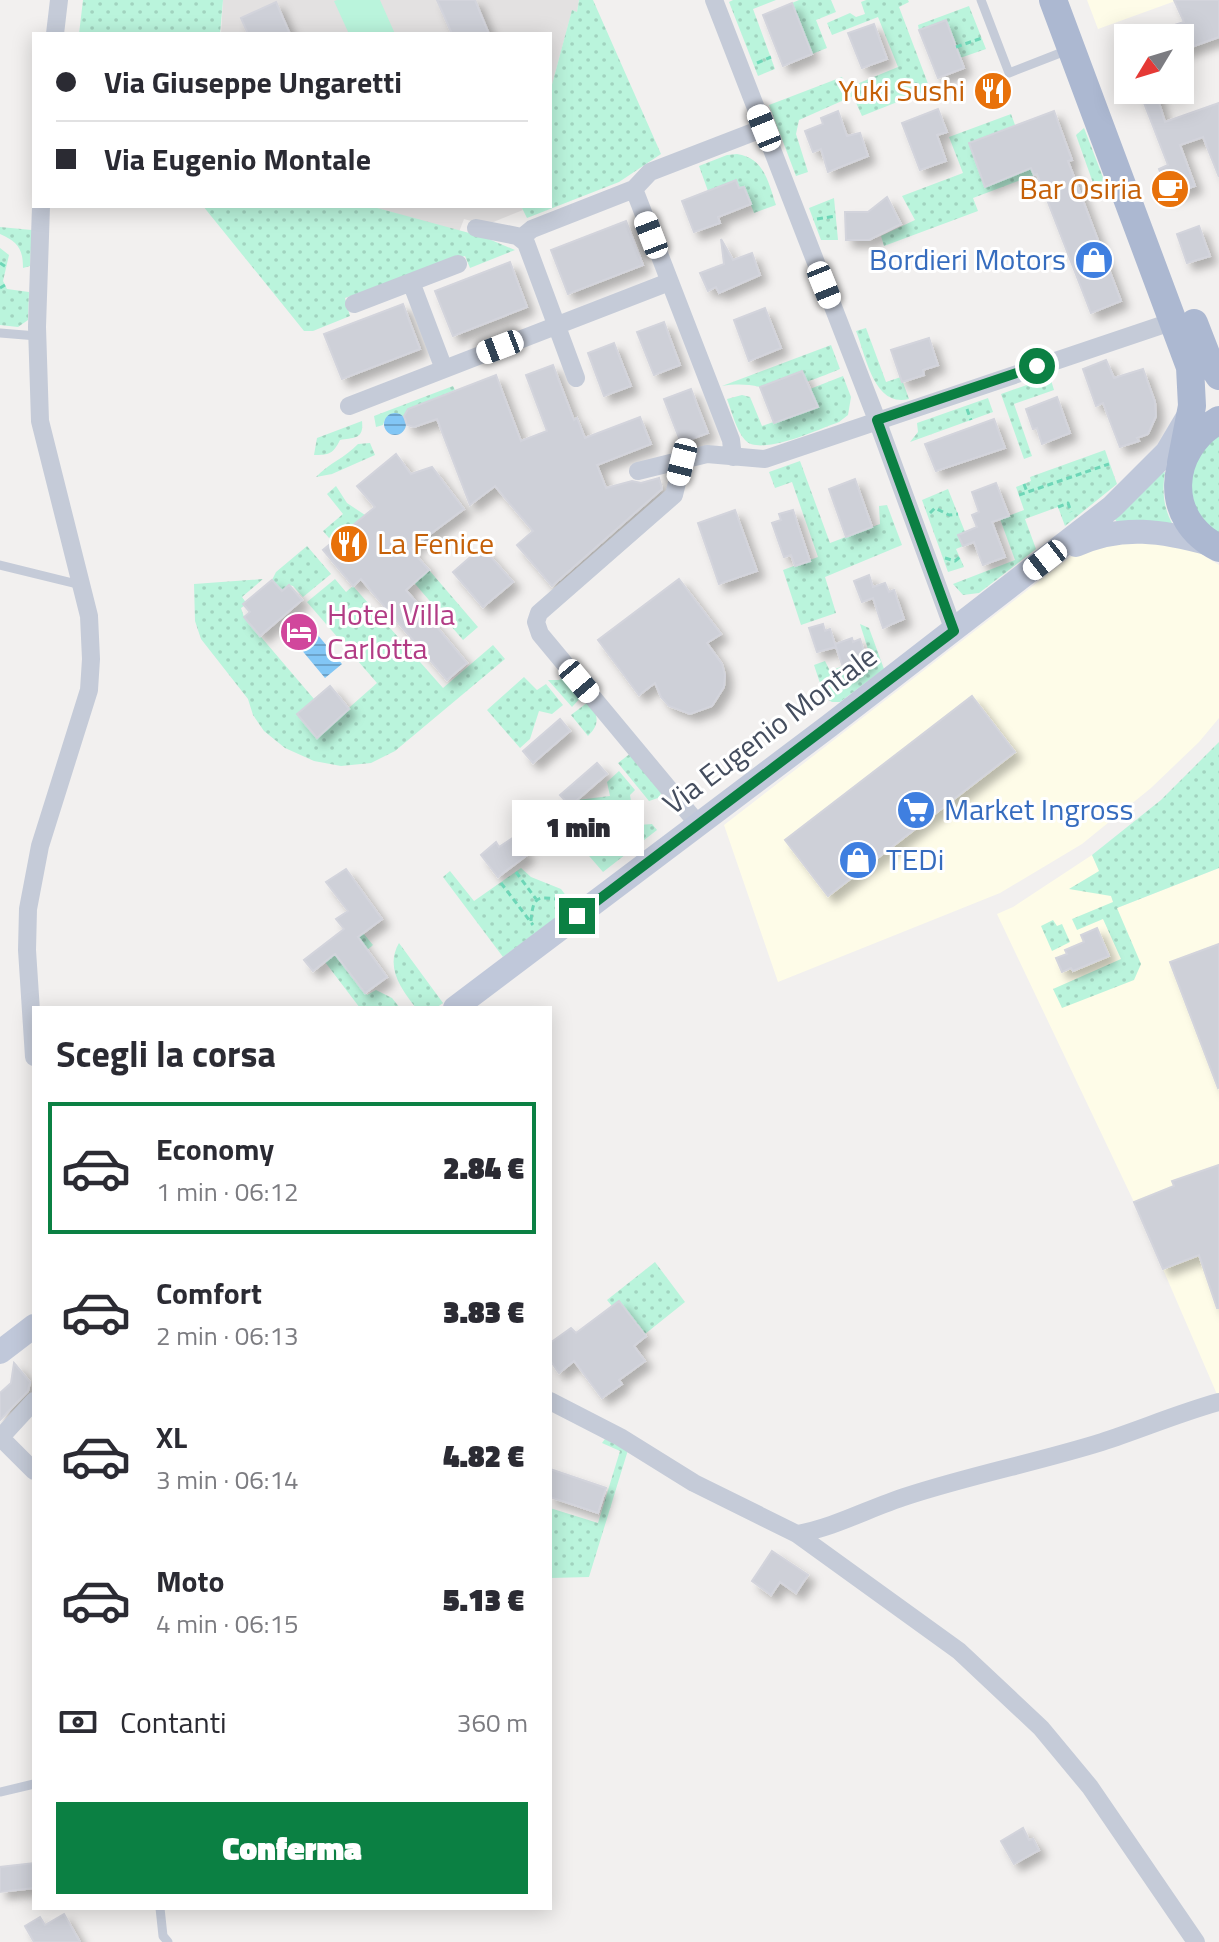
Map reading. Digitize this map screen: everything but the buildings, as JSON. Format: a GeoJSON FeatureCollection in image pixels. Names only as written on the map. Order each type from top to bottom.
{"type":"FeatureCollection","features":[{"type":"Feature","properties":{"kind":"main road"},"geometry":{"type":"LineString","coordinates":[[1053,0],[1190,367],[1193,385],[1191,436],[1178,481],[1179,499],[1185,517],[1196,532],[1216,547]]}},
{"type":"Feature","properties":{"kind":"main road"},"geometry":{"type":"LineString","coordinates":[[1071,0],[1208,359],[1219,376]]}},
{"type":"Feature","properties":{"kind":"main road"},"geometry":{"type":"LineString","coordinates":[[1045,560],[1112,507],[1191,436]]}},
{"type":"Feature","properties":{"kind":"main road"},"geometry":{"type":"LineString","coordinates":[[1045,560],[1096,536],[1114,532],[1153,532],[1216,547]]}},
{"type":"Feature","properties":{"kind":"main road","name":"Via Eugenio Montale"},"geometry":{"type":"LineString","coordinates":[[458,1006],[1045,560]]}},
{"type":"Feature","properties":{"kind":"main road"},"geometry":{"type":"LineString","coordinates":[[0,1352],[32,1328]]}},
{"type":"Feature","properties":{"kind":"street"},"geometry":{"type":"LineString","coordinates":[[55,32],[59,0]]}},
{"type":"Feature","properties":{"kind":"street"},"geometry":{"type":"LineString","coordinates":[[714,0],[877,420],[954,631]]}},
{"type":"Feature","properties":{"kind":"street"},"geometry":{"type":"LineString","coordinates":[[521,238],[532,229],[634,189],[650,172],[764,128]]}},
{"type":"Feature","properties":{"kind":"street"},"geometry":{"type":"LineString","coordinates":[[634,189],[731,440],[733,457]]}},
{"type":"Feature","properties":{"kind":"street"},"geometry":{"type":"LineString","coordinates":[[32,1026],[28,909],[40,846],[89,690],[91,659],[89,616],[40,421],[37,336],[41,208]]}},
{"type":"Feature","properties":{"kind":"street"},"geometry":{"type":"LineString","coordinates":[[476,228],[521,238],[526,243],[576,378]]}},
{"type":"Feature","properties":{"kind":"street"},"geometry":{"type":"LineString","coordinates":[[354,304],[458,264]]}},
{"type":"Feature","properties":{"kind":"street"},"geometry":{"type":"LineString","coordinates":[[411,282],[444,369]]}},
{"type":"Feature","properties":{"kind":"street"},"geometry":{"type":"LineString","coordinates":[[349,406],[669,282]]}},
{"type":"Feature","properties":{"kind":"street"},"geometry":{"type":"LineString","coordinates":[[638,471],[707,454],[765,459],[1174,321]]}},
{"type":"Feature","properties":{"kind":"street"},"geometry":{"type":"LineString","coordinates":[[682,462],[674,495],[539,613],[536,622],[540,634],[698,824]]}},
{"type":"Feature","properties":{"kind":"street"},"geometry":{"type":"LineString","coordinates":[[552,1402],[620,1437],[694,1483],[797,1534],[959,1651],[1041,1728],[1109,1812],[1196,1942]]}},
{"type":"Feature","properties":{"kind":"street"},"geometry":{"type":"LineString","coordinates":[[797,1534],[848,1521],[905,1496],[1102,1442],[1219,1402]]}},
{"type":"Feature","properties":{"kind":"street"},"geometry":{"type":"LineString","coordinates":[[32,1403],[1,1437],[32,1469]]}},
{"type":"Feature","properties":{"kind":"lane"},"geometry":{"type":"LineString","coordinates":[[981,0],[1009,73],[1071,49]]}},
{"type":"Feature","properties":{"kind":"lane"},"geometry":{"type":"LineString","coordinates":[[0,333],[37,336]]}},
{"type":"Feature","properties":{"kind":"lane"},"geometry":{"type":"LineString","coordinates":[[0,565],[81,585]]}},
{"type":"Feature","properties":{"kind":"lane"},"geometry":{"type":"LineString","coordinates":[[0,1792],[32,1784]]}},
{"type":"Feature","properties":{"kind":"lane"},"geometry":{"type":"LineString","coordinates":[[160,1910],[163,1936],[168,1942]]}},
{"type":"Feature","properties":{"kind":"path"},"geometry":{"type":"LineString","coordinates":[[956,47],[982,38]]}},
{"type":"Feature","properties":{"kind":"path"},"geometry":{"type":"LineString","coordinates":[[753,65],[771,57]]}},
{"type":"Feature","properties":{"kind":"path"},"geometry":{"type":"LineString","coordinates":[[813,220],[836,216]]}},
{"type":"Feature","properties":{"kind":"path"},"geometry":{"type":"LineString","coordinates":[[0,263],[6,267]]}},
{"type":"Feature","properties":{"kind":"path"},"geometry":{"type":"LineString","coordinates":[[966,406],[971,420]]}},
{"type":"Feature","properties":{"kind":"path"},"geometry":{"type":"LineString","coordinates":[[1019,495],[1109,464]]}},
{"type":"Feature","properties":{"kind":"path"},"geometry":{"type":"LineString","coordinates":[[1024,484],[1027,492]]}},
{"type":"Feature","properties":{"kind":"path"},"geometry":{"type":"LineString","coordinates":[[1058,507],[1068,503],[1074,519]]}},
{"type":"Feature","properties":{"kind":"path"},"geometry":{"type":"LineString","coordinates":[[930,521],[931,511],[935,508],[949,515],[958,514]]}},
{"type":"Feature","properties":{"kind":"path"},"geometry":{"type":"LineString","coordinates":[[942,555],[949,561],[960,557]]}},
{"type":"Feature","properties":{"kind":"path"},"geometry":{"type":"LineString","coordinates":[[516,872],[536,899]]}},
{"type":"Feature","properties":{"kind":"path"},"geometry":{"type":"LineString","coordinates":[[501,883],[538,931]]}},
{"type":"Feature","properties":{"kind":"path"},"geometry":{"type":"LineString","coordinates":[[531,921],[532,905],[536,899],[564,900],[566,896]]}},
{"type":"Feature","properties":{"kind":"shaded area"},"geometry":{"type":"Polygon","coordinates":[[[223,0],[579,0],[577,12],[572,11],[552,85],[552,32],[221,32],[223,0]]]}},
{"type":"Feature","properties":{"kind":"shaded area"},"geometry":{"type":"Polygon","coordinates":[[[1087,0],[1178,0],[1098,29],[1087,0]]]}},
{"type":"Feature","properties":{"kind":"shaded area"},"geometry":{"type":"Polygon","coordinates":[[[377,208],[523,210],[486,225],[464,219],[459,232],[377,208]]]}},
{"type":"Feature","properties":{"kind":"shaded area"},"geometry":{"type":"Polygon","coordinates":[[[1133,539],[1198,552],[1219,565],[1219,718],[1151,788],[1082,844],[1000,893],[778,982],[724,825],[1069,558],[1087,549],[1133,539]]]}},
{"type":"Feature","properties":{"kind":"shaded area"},"geometry":{"type":"Polygon","coordinates":[[[1092,855],[1117,908],[1219,868],[1219,1404],[1134,1202],[997,914],[1013,907],[1092,855]]]}},
{"type":"Feature","properties":{"kind":"green space"},"geometry":{"type":"Polygon","coordinates":[[[83,0],[223,0],[220,32],[79,32],[83,0]]]}},
{"type":"Feature","properties":{"kind":"green space"},"geometry":{"type":"Polygon","coordinates":[[[380,0],[394,32],[348,32],[334,1],[380,0]]]}},
{"type":"Feature","properties":{"kind":"green space"},"geometry":{"type":"Polygon","coordinates":[[[579,0],[593,0],[661,154],[619,182],[527,218],[522,208],[552,208],[552,85],[572,10],[577,12],[579,0]]]}},
{"type":"Feature","properties":{"kind":"green space"},"geometry":{"type":"Polygon","coordinates":[[[776,0],[753,9],[775,69],[758,76],[729,2],[776,0]]]}},
{"type":"Feature","properties":{"kind":"green space"},"geometry":{"type":"Polygon","coordinates":[[[799,0],[831,0],[836,12],[816,20],[827,48],[812,54],[792,3],[799,0]]]}},
{"type":"Feature","properties":{"kind":"green space"},"geometry":{"type":"Polygon","coordinates":[[[908,0],[899,7],[930,89],[862,116],[853,96],[799,120],[796,134],[808,172],[796,176],[769,105],[842,77],[847,88],[898,67],[878,17],[832,35],[827,23],[850,13],[856,17],[865,14],[861,2],[908,0]]]}},
{"type":"Feature","properties":{"kind":"green space"},"geometry":{"type":"Polygon","coordinates":[[[969,6],[986,49],[960,58],[946,21],[919,30],[918,25],[969,6]]]}},
{"type":"Feature","properties":{"kind":"green space"},"geometry":{"type":"Polygon","coordinates":[[[1011,114],[1015,125],[969,143],[986,187],[1031,168],[1034,175],[973,198],[978,211],[884,246],[881,236],[915,220],[902,196],[963,173],[949,137],[1011,114]]]}},
{"type":"Feature","properties":{"kind":"green space"},"geometry":{"type":"Polygon","coordinates":[[[1084,128],[1109,193],[1098,197],[1076,135],[1084,128]]]}},
{"type":"Feature","properties":{"kind":"green space"},"geometry":{"type":"Polygon","coordinates":[[[737,154],[753,160],[764,172],[776,205],[754,213],[744,187],[739,188],[736,181],[708,191],[699,166],[737,154]]]}},
{"type":"Feature","properties":{"kind":"green space"},"geometry":{"type":"Polygon","coordinates":[[[834,198],[838,240],[821,240],[809,208],[834,198]]]}},
{"type":"Feature","properties":{"kind":"green space"},"geometry":{"type":"Polygon","coordinates":[[[205,208],[377,208],[484,237],[515,250],[470,268],[465,256],[345,298],[350,316],[313,331],[304,331],[205,208]]]}},
{"type":"Feature","properties":{"kind":"green space"},"geometry":{"type":"Polygon","coordinates":[[[0,227],[32,230],[30,266],[23,268],[18,247],[0,234],[0,227]]]}},
{"type":"Feature","properties":{"kind":"green space"},"geometry":{"type":"Polygon","coordinates":[[[0,248],[9,255],[3,281],[7,289],[29,292],[28,320],[18,327],[0,325],[0,248]]]}},
{"type":"Feature","properties":{"kind":"green space"},"geometry":{"type":"Polygon","coordinates":[[[866,328],[886,382],[901,377],[909,399],[897,400],[879,388],[856,331],[866,328]]]}},
{"type":"Feature","properties":{"kind":"green space"},"geometry":{"type":"Polygon","coordinates":[[[831,345],[840,369],[822,376],[779,388],[722,386],[831,345]]]}},
{"type":"Feature","properties":{"kind":"green space"},"geometry":{"type":"Polygon","coordinates":[[[843,376],[851,397],[848,415],[839,422],[776,444],[753,444],[745,440],[727,399],[742,395],[750,397],[762,426],[817,407],[810,389],[843,376]]]}},
{"type":"Feature","properties":{"kind":"green space"},"geometry":{"type":"Polygon","coordinates":[[[1050,377],[1054,390],[1014,404],[1032,456],[1024,459],[1001,394],[1050,377]]]}},
{"type":"Feature","properties":{"kind":"green space"},"geometry":{"type":"Polygon","coordinates":[[[453,386],[455,390],[408,409],[404,416],[385,419],[383,425],[376,427],[374,416],[453,386]]]}},
{"type":"Feature","properties":{"kind":"green space"},"geometry":{"type":"Polygon","coordinates":[[[988,398],[993,412],[910,442],[918,432],[917,423],[988,398]]]}},
{"type":"Feature","properties":{"kind":"green space"},"geometry":{"type":"Polygon","coordinates":[[[362,421],[360,435],[340,440],[330,453],[314,455],[317,438],[362,421]]]}},
{"type":"Feature","properties":{"kind":"green space"},"geometry":{"type":"Polygon","coordinates":[[[1219,435],[1219,537],[1194,508],[1190,488],[1192,469],[1200,452],[1219,435]]]}},
{"type":"Feature","properties":{"kind":"green space"},"geometry":{"type":"Polygon","coordinates":[[[370,443],[375,455],[332,474],[316,477],[358,444],[370,443]]]}},
{"type":"Feature","properties":{"kind":"green space"},"geometry":{"type":"Polygon","coordinates":[[[1105,450],[1117,484],[1065,526],[1058,507],[1025,519],[1036,549],[979,593],[963,595],[953,584],[1015,560],[1000,519],[1024,510],[1016,487],[1031,481],[1030,477],[1105,450]]]}},
{"type":"Feature","properties":{"kind":"green space"},"geometry":{"type":"Polygon","coordinates":[[[800,461],[830,543],[880,524],[879,506],[887,505],[902,545],[825,577],[836,613],[801,625],[783,570],[818,557],[792,482],[775,488],[769,472],[800,461]]]}},
{"type":"Feature","properties":{"kind":"green space"},"geometry":{"type":"Polygon","coordinates":[[[1165,472],[1164,499],[1173,525],[1117,522],[1114,518],[1159,474],[1165,472]]]}},
{"type":"Feature","properties":{"kind":"green space"},"geometry":{"type":"Polygon","coordinates":[[[336,486],[347,503],[365,515],[348,530],[343,526],[329,538],[323,531],[343,514],[327,494],[336,486]]]}},
{"type":"Feature","properties":{"kind":"green space"},"geometry":{"type":"Polygon","coordinates":[[[948,489],[965,532],[958,535],[963,546],[956,549],[964,567],[948,572],[922,500],[948,489]]]}},
{"type":"Feature","properties":{"kind":"green space"},"geometry":{"type":"Polygon","coordinates":[[[307,546],[331,574],[303,597],[293,586],[289,585],[282,591],[272,580],[276,572],[307,546]]]}},
{"type":"Feature","properties":{"kind":"green space"},"geometry":{"type":"Polygon","coordinates":[[[399,565],[429,570],[478,627],[463,640],[399,565]]]}},
{"type":"Feature","properties":{"kind":"green space"},"geometry":{"type":"Polygon","coordinates":[[[263,579],[242,597],[247,604],[241,608],[244,617],[314,699],[297,714],[316,737],[377,683],[307,602],[335,579],[346,592],[353,586],[443,688],[493,645],[505,659],[395,751],[371,763],[341,766],[314,761],[285,748],[264,731],[253,715],[248,699],[201,639],[195,621],[194,584],[263,579]]]}},
{"type":"Feature","properties":{"kind":"green space"},"geometry":{"type":"Polygon","coordinates":[[[860,624],[869,628],[884,669],[840,702],[832,702],[825,698],[814,665],[825,661],[830,671],[843,666],[847,675],[858,671],[857,667],[872,662],[860,624]]]}},
{"type":"Feature","properties":{"kind":"green space"},"geometry":{"type":"Polygon","coordinates":[[[566,675],[583,695],[572,707],[548,680],[559,680],[566,675]]]}},
{"type":"Feature","properties":{"kind":"green space"},"geometry":{"type":"Polygon","coordinates":[[[524,677],[537,690],[546,684],[563,705],[552,714],[539,711],[530,739],[520,748],[487,710],[524,677]]]}},
{"type":"Feature","properties":{"kind":"green space"},"geometry":{"type":"Polygon","coordinates":[[[588,702],[597,719],[588,736],[571,715],[588,702]]]}},
{"type":"Feature","properties":{"kind":"green space"},"geometry":{"type":"Polygon","coordinates":[[[1219,742],[1219,868],[1117,908],[1141,964],[1134,980],[1062,1008],[1053,989],[1121,959],[1103,919],[1077,930],[1072,919],[1113,902],[1111,896],[1069,889],[1099,871],[1092,855],[1161,800],[1219,742]]]}},
{"type":"Feature","properties":{"kind":"green space"},"geometry":{"type":"Polygon","coordinates":[[[631,753],[662,792],[658,798],[649,801],[618,763],[631,753]]]}},
{"type":"Feature","properties":{"kind":"green space"},"geometry":{"type":"Polygon","coordinates":[[[619,771],[635,790],[630,795],[635,803],[639,825],[652,824],[657,830],[603,872],[550,811],[560,802],[566,809],[577,800],[610,796],[607,782],[619,771]]]}},
{"type":"Feature","properties":{"kind":"green space"},"geometry":{"type":"Polygon","coordinates":[[[521,868],[531,877],[561,889],[573,905],[503,957],[443,877],[450,871],[474,901],[521,868]]]}},
{"type":"Feature","properties":{"kind":"green space"},"geometry":{"type":"Polygon","coordinates":[[[1053,920],[1057,926],[1062,924],[1070,942],[1052,951],[1041,926],[1053,920]]]}},
{"type":"Feature","properties":{"kind":"green space"},"geometry":{"type":"Polygon","coordinates":[[[363,933],[373,945],[345,968],[367,995],[376,990],[392,998],[398,1006],[358,1006],[325,962],[363,933]]]}},
{"type":"Feature","properties":{"kind":"green space"},"geometry":{"type":"Polygon","coordinates":[[[399,943],[443,1003],[439,1006],[415,1006],[400,985],[394,969],[399,943]]]}},
{"type":"Feature","properties":{"kind":"green space"},"geometry":{"type":"Polygon","coordinates":[[[655,1262],[685,1302],[645,1334],[619,1301],[612,1306],[607,1300],[655,1262]]]}},
{"type":"Feature","properties":{"kind":"green space"},"geometry":{"type":"Polygon","coordinates":[[[605,1439],[628,1450],[589,1577],[552,1578],[552,1509],[598,1523],[620,1451],[602,1443],[605,1439]]]}},
{"type":"Feature","properties":{"kind":"water"},"geometry":{"type":"Polygon","coordinates":[[[391,413],[399,413],[406,424],[399,435],[391,435],[384,428],[384,420],[391,413]]]}},
{"type":"Feature","properties":{"kind":"water"},"geometry":{"type":"Polygon","coordinates":[[[312,628],[342,664],[325,678],[295,642],[312,628]]]}},
{"type":"Feature","properties":{"kind":"place","name":"Yuki Sushi"},"geometry":{"type":"Point","coordinates":[993,91]}},
{"type":"Feature","properties":{"kind":"place","name":"Bar Osiria"},"geometry":{"type":"Point","coordinates":[1170,189]}},
{"type":"Feature","properties":{"kind":"place","name":"Bordieri Motors"},"geometry":{"type":"Point","coordinates":[1094,260]}},
{"type":"Feature","properties":{"kind":"place","name":"La Fenice"},"geometry":{"type":"Point","coordinates":[349,544]}},
{"type":"Feature","properties":{"kind":"place","name":"Hotel Villa Carlotta"},"geometry":{"type":"Point","coordinates":[299,632]}},
{"type":"Feature","properties":{"kind":"place","name":"Market Ingross"},"geometry":{"type":"Point","coordinates":[916,810]}},
{"type":"Feature","properties":{"kind":"place","name":"TEDi"},"geometry":{"type":"Point","coordinates":[858,860]}},
{"type":"Feature","properties":{"kind":"route"},"geometry":{"type":"LineString","coordinates":[[577,916],[954,631],[877,420],[1037,366]]}}]}
